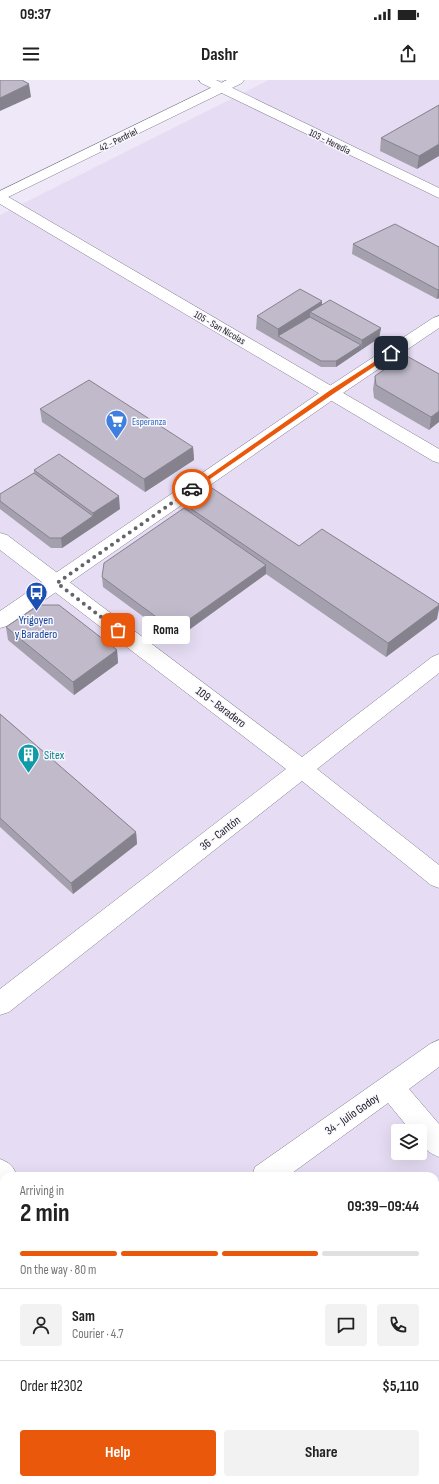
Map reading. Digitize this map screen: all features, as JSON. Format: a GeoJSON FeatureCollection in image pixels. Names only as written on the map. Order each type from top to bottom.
{"type":"FeatureCollection","features":[{"type":"Feature","properties":{"kind":"street","name":"103 - Heredia"},"geometry":{"type":"LineString","coordinates":[[206,80],[439,194]]}},
{"type":"Feature","properties":{"kind":"street","name":"42 - Perdriel"},"geometry":{"type":"LineString","coordinates":[[0,198],[237,80]]}},
{"type":"Feature","properties":{"kind":"street","name":"105 - San Nicolas"},"geometry":{"type":"LineString","coordinates":[[0,198],[439,457]]}},
{"type":"Feature","properties":{"kind":"street"},"geometry":{"type":"LineString","coordinates":[[0,622],[331,393],[439,321]]}},
{"type":"Feature","properties":{"kind":"street","name":"109 - Baradero"},"geometry":{"type":"LineString","coordinates":[[0,540],[302,769],[439,878]]}},
{"type":"Feature","properties":{"kind":"street","name":"36 - Cantón"},"geometry":{"type":"LineString","coordinates":[[0,1004],[439,662]]}},
{"type":"Feature","properties":{"kind":"street","name":"34 - Julio Godoy"},"geometry":{"type":"LineString","coordinates":[[271,1172],[439,1052]]}},
{"type":"Feature","properties":{"kind":"street"},"geometry":{"type":"LineString","coordinates":[[391,1087],[439,1144]]}},
{"type":"Feature","properties":{"kind":"shaded area"},"geometry":{"type":"Polygon","coordinates":[[[269,80],[439,80],[439,1172],[0,1172],[0,215],[269,80]]]}},
{"type":"Feature","properties":{"kind":"building"},"geometry":{"type":"Polygon","coordinates":[[[0,80],[22,80],[29,84],[0,98],[0,80]]]}},
{"type":"Feature","properties":{"kind":"building"},"geometry":{"type":"Polygon","coordinates":[[[439,105],[439,144],[419,156],[381,138],[439,105]]]}},
{"type":"Feature","properties":{"kind":"building"},"geometry":{"type":"Polygon","coordinates":[[[395,224],[439,247],[438,290],[353,244],[395,224]]]}},
{"type":"Feature","properties":{"kind":"building"},"geometry":{"type":"Polygon","coordinates":[[[300,289],[322,301],[278,329],[257,316],[300,289]]]}},
{"type":"Feature","properties":{"kind":"building"},"geometry":{"type":"Polygon","coordinates":[[[330,300],[381,328],[362,340],[310,312],[330,300]]]}},
{"type":"Feature","properties":{"kind":"building"},"geometry":{"type":"Polygon","coordinates":[[[310,317],[361,345],[336,361],[321,361],[278,336],[310,317]]]}},
{"type":"Feature","properties":{"kind":"building"},"geometry":{"type":"Polygon","coordinates":[[[405,355],[439,374],[439,411],[431,417],[376,385],[375,376],[405,355]]]}},
{"type":"Feature","properties":{"kind":"building","name":"Esperanza"},"geometry":{"type":"Polygon","coordinates":[[[89,380],[193,447],[144,479],[40,409],[89,380]]]}},
{"type":"Feature","properties":{"kind":"building"},"geometry":{"type":"Polygon","coordinates":[[[59,454],[119,496],[93,513],[34,470],[59,454]]]}},
{"type":"Feature","properties":{"kind":"building"},"geometry":{"type":"Polygon","coordinates":[[[34,473],[93,516],[61,538],[50,538],[0,501],[0,494],[34,473]]]}},
{"type":"Feature","properties":{"kind":"building"},"geometry":{"type":"Polygon","coordinates":[[[209,486],[299,546],[322,529],[439,605],[388,643],[184,504],[209,486]]]}},
{"type":"Feature","properties":{"kind":"building"},"geometry":{"type":"Polygon","coordinates":[[[184,508],[266,565],[174,630],[102,577],[104,563],[184,508]]]}},
{"type":"Feature","properties":{"kind":"building"},"geometry":{"type":"Polygon","coordinates":[[[39,605],[59,605],[117,650],[73,682],[6,627],[39,605]]]}},
{"type":"Feature","properties":{"kind":"building","name":"Sitex"},"geometry":{"type":"Polygon","coordinates":[[[0,714],[136,832],[71,883],[0,818],[0,714]]]}},
{"type":"Feature","properties":{"kind":"way so far"},"geometry":{"type":"LineString","coordinates":[[118,630],[57,583],[192,489]]}},
{"type":"Feature","properties":{"kind":"place","name":"Esperanza"},"geometry":{"type":"Point","coordinates":[117,440]}},
{"type":"Feature","properties":{"kind":"place","name":"Yrigoyen y Baradero"},"geometry":{"type":"Point","coordinates":[36,612]}},
{"type":"Feature","properties":{"kind":"place","name":"Roma"},"geometry":{"type":"Point","coordinates":[118,630]}},
{"type":"Feature","properties":{"kind":"place","name":"Sitex"},"geometry":{"type":"Point","coordinates":[29,774]}},
{"type":"Feature","properties":{"kind":"route"},"geometry":{"type":"LineString","coordinates":[[192,489],[391,353]]}}]}
